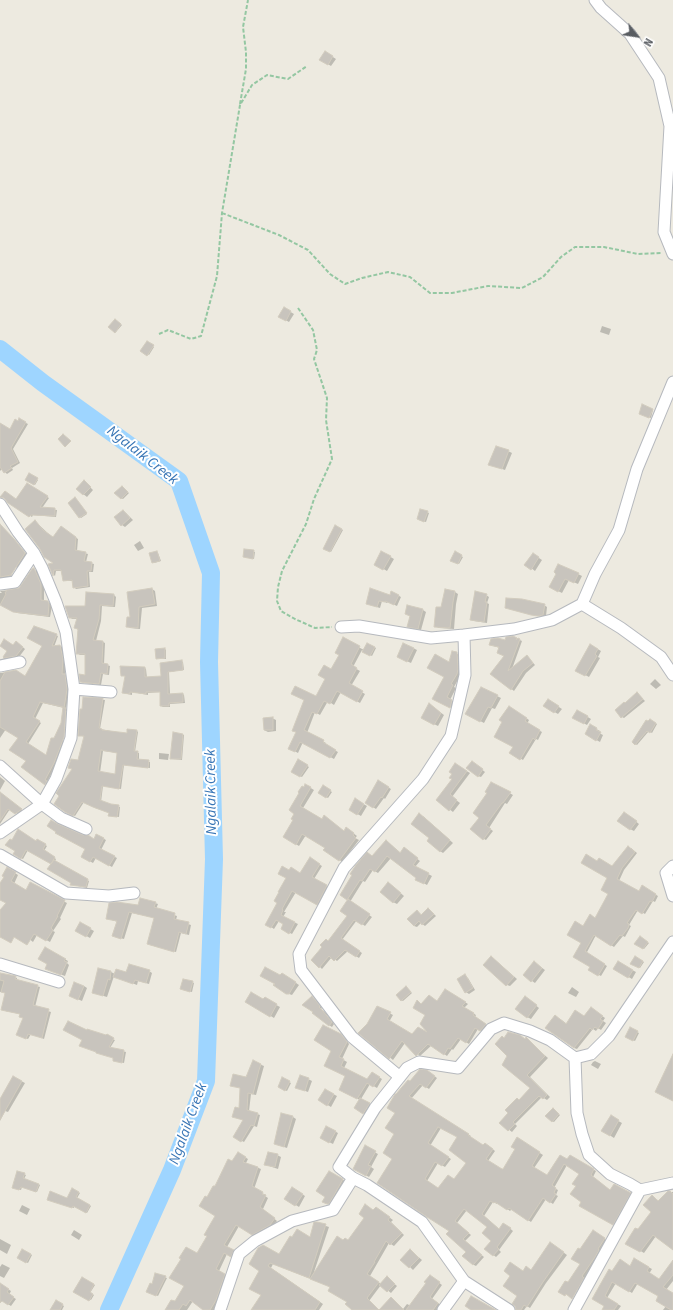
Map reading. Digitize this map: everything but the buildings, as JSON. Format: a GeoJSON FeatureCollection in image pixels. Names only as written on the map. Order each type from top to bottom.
{"type":"FeatureCollection","features":[{"type":"Feature","properties":{"kind":"street"},"geometry":{"type":"LineString","coordinates":[[594,0],[630,34],[659,78],[670,126],[664,232],[673,253]]}},
{"type":"Feature","properties":{"kind":"street"},"geometry":{"type":"LineString","coordinates":[[342,627],[359,626],[431,638],[464,635],[514,629],[552,620],[582,604],[595,574],[620,530],[637,469],[673,382]]}},
{"type":"Feature","properties":{"kind":"street"},"geometry":{"type":"LineString","coordinates":[[0,504],[34,553],[56,602],[66,632],[74,689],[71,738],[56,779],[42,804],[0,833]]}},
{"type":"Feature","properties":{"kind":"street"},"geometry":{"type":"LineString","coordinates":[[0,584],[15,582],[34,553]]}},
{"type":"Feature","properties":{"kind":"street"},"geometry":{"type":"LineString","coordinates":[[582,604],[621,628],[661,657],[673,675]]}},
{"type":"Feature","properties":{"kind":"street"},"geometry":{"type":"LineString","coordinates":[[400,1077],[352,1037],[301,970],[298,954],[344,868],[423,779],[451,736],[465,676],[464,635]]}},
{"type":"Feature","properties":{"kind":"street"},"geometry":{"type":"LineString","coordinates":[[0,666],[20,662]]}},
{"type":"Feature","properties":{"kind":"street"},"geometry":{"type":"LineString","coordinates":[[74,689],[111,692]]}},
{"type":"Feature","properties":{"kind":"street"},"geometry":{"type":"LineString","coordinates":[[0,766],[42,804],[61,818],[86,829]]}},
{"type":"Feature","properties":{"kind":"street"},"geometry":{"type":"LineString","coordinates":[[0,855],[66,893],[109,896],[134,893]]}},
{"type":"Feature","properties":{"kind":"street"},"geometry":{"type":"LineString","coordinates":[[673,866],[666,873],[673,896]]}},
{"type":"Feature","properties":{"kind":"street"},"geometry":{"type":"LineString","coordinates":[[509,1310],[464,1281],[422,1222],[367,1185],[353,1178],[339,1167],[375,1108],[407,1068],[419,1062],[458,1068],[491,1029],[504,1023],[530,1031],[550,1040],[575,1058],[591,1054],[609,1036],[673,942]]}},
{"type":"Feature","properties":{"kind":"street"},"geometry":{"type":"LineString","coordinates":[[0,964],[59,982]]}},
{"type":"Feature","properties":{"kind":"street"},"geometry":{"type":"LineString","coordinates":[[575,1058],[577,1113],[582,1134],[590,1155],[610,1174],[640,1190],[673,1183]]}},
{"type":"Feature","properties":{"kind":"street"},"geometry":{"type":"LineString","coordinates":[[220,1310],[239,1254],[254,1241],[292,1221],[333,1210],[353,1178]]}},
{"type":"Feature","properties":{"kind":"street"},"geometry":{"type":"LineString","coordinates":[[574,1310],[640,1190]]}},
{"type":"Feature","properties":{"kind":"street"},"geometry":{"type":"LineString","coordinates":[[443,1310],[464,1281]]}},
{"type":"Feature","properties":{"kind":"path"},"geometry":{"type":"LineString","coordinates":[[159,334],[168,330],[191,339],[201,336],[205,324],[217,276],[222,212],[246,69],[246,52],[243,27],[248,0]]}},
{"type":"Feature","properties":{"kind":"path"},"geometry":{"type":"LineString","coordinates":[[240,105],[252,85],[267,75],[288,79],[307,66]]}},
{"type":"Feature","properties":{"kind":"path"},"geometry":{"type":"LineString","coordinates":[[222,212],[279,235],[308,250],[330,274],[345,284],[362,278],[388,272],[410,277],[430,293],[452,293],[488,286],[522,288],[543,277],[562,257],[575,247],[604,248],[638,254],[673,253]]}},
{"type":"Feature","properties":{"kind":"path"},"geometry":{"type":"LineString","coordinates":[[298,308],[313,330],[317,350],[314,359],[327,398],[326,420],[332,459],[314,499],[306,524],[282,571],[278,587],[277,601],[281,611],[315,628],[342,627]]}},
{"type":"Feature","properties":{"kind":"waterway","name":"Ngalaik Creek"},"geometry":{"type":"LineString","coordinates":[[0,349],[43,383],[179,481],[211,573],[209,662],[214,859],[206,1081],[172,1170],[109,1310]]}}]}
